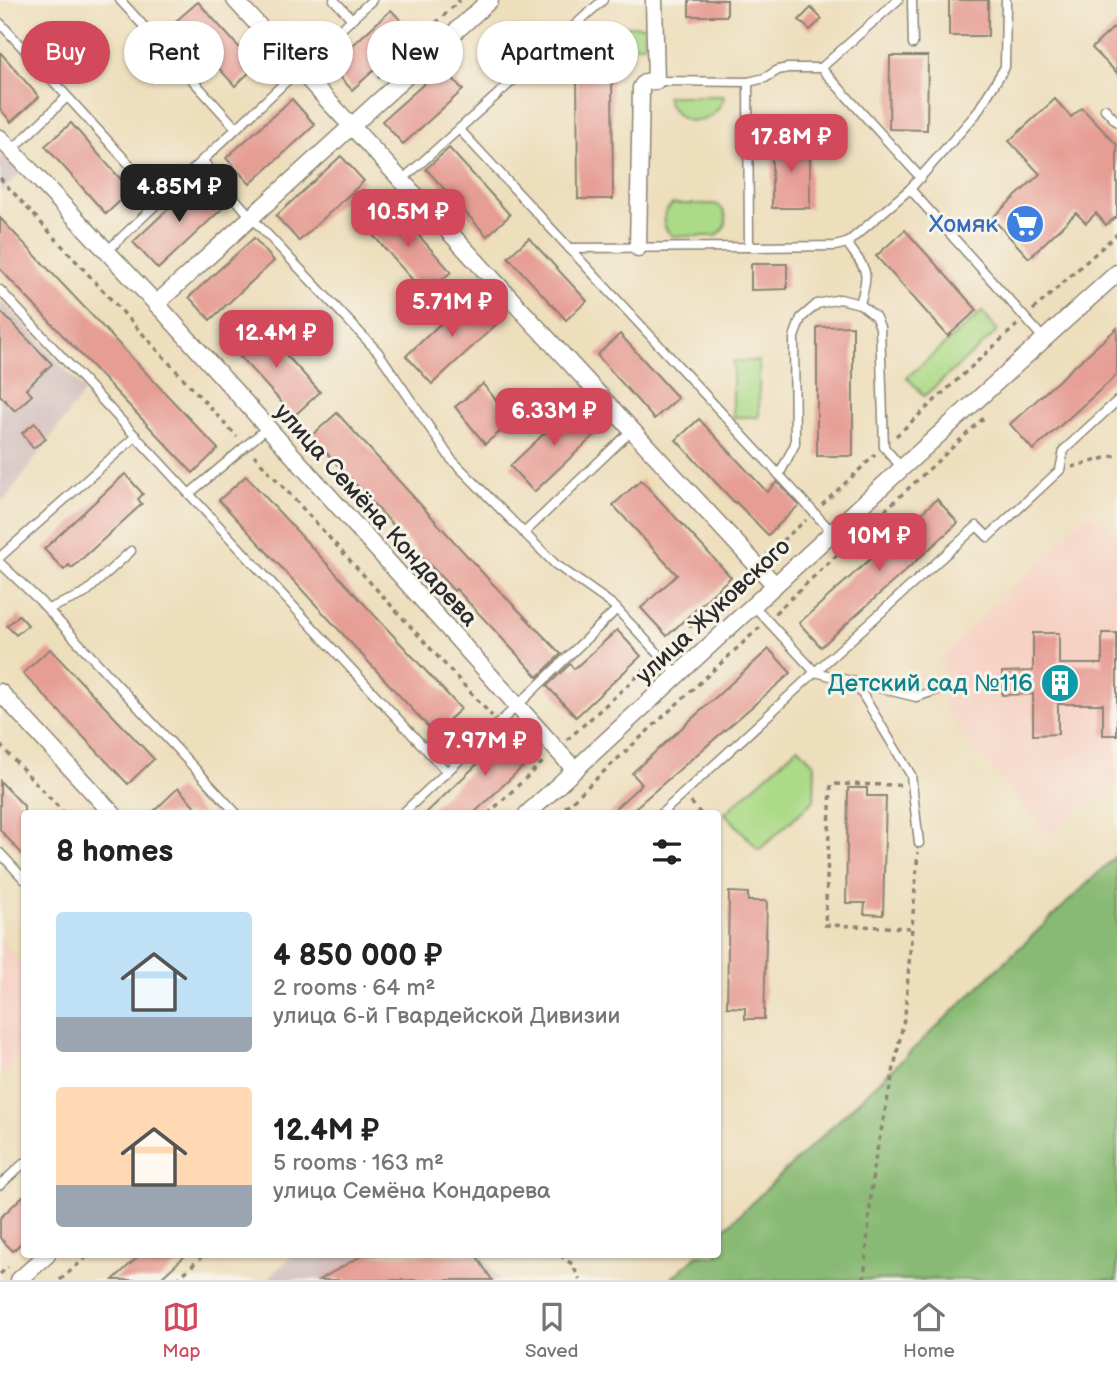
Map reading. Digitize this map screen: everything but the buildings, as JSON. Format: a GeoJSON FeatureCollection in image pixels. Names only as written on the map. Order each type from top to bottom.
{"type":"FeatureCollection","features":[{"type":"Feature","properties":{"kind":"street"},"geometry":{"type":"LineString","coordinates":[[235,0],[254,21]]}},
{"type":"Feature","properties":{"kind":"street"},"geometry":{"type":"LineString","coordinates":[[156,304],[490,0]]}},
{"type":"Feature","properties":{"kind":"street"},"geometry":{"type":"LineString","coordinates":[[638,248],[641,88],[643,83],[656,81],[654,0]]}},
{"type":"Feature","properties":{"kind":"street"},"geometry":{"type":"LineString","coordinates":[[313,84],[775,584]]}},
{"type":"Feature","properties":{"kind":"street","name":"улица Семёна Кондарева"},"geometry":{"type":"LineString","coordinates":[[0,138],[156,304],[575,770]]}},
{"type":"Feature","properties":{"kind":"street","name":"улица Жуковского"},"geometry":{"type":"LineString","coordinates":[[531,810],[1117,273]]}},
{"type":"Feature","properties":{"kind":"street"},"geometry":{"type":"LineString","coordinates":[[0,692],[109,810]]}},
{"type":"Feature","properties":{"kind":"street"},"geometry":{"type":"LineString","coordinates":[[19,1280],[44,1258]]}},
{"type":"Feature","properties":{"kind":"lane"},"geometry":{"type":"LineString","coordinates":[[120,0],[236,128]]}},
{"type":"Feature","properties":{"kind":"lane"},"geometry":{"type":"LineString","coordinates":[[334,0],[352,19],[372,0]]}},
{"type":"Feature","properties":{"kind":"lane"},"geometry":{"type":"LineString","coordinates":[[402,180],[603,0]]}},
{"type":"Feature","properties":{"kind":"lane"},"geometry":{"type":"LineString","coordinates":[[656,81],[748,82],[788,68],[821,68],[898,0]]}},
{"type":"Feature","properties":{"kind":"lane"},"geometry":{"type":"LineString","coordinates":[[912,0],[913,44]]}},
{"type":"Feature","properties":{"kind":"lane"},"geometry":{"type":"LineString","coordinates":[[569,248],[835,246],[847,243],[910,190],[976,114],[1005,67],[1006,0]]}},
{"type":"Feature","properties":{"kind":"lane"},"geometry":{"type":"LineString","coordinates":[[0,23],[161,199]]}},
{"type":"Feature","properties":{"kind":"lane"},"geometry":{"type":"LineString","coordinates":[[821,68],[921,178]]}},
{"type":"Feature","properties":{"kind":"lane"},"geometry":{"type":"LineString","coordinates":[[748,82],[749,247]]}},
{"type":"Feature","properties":{"kind":"lane"},"geometry":{"type":"LineString","coordinates":[[106,252],[283,84]]}},
{"type":"Feature","properties":{"kind":"lane"},"geometry":{"type":"LineString","coordinates":[[11,150],[67,97]]}},
{"type":"Feature","properties":{"kind":"lane"},"geometry":{"type":"LineString","coordinates":[[1105,109],[1117,122]]}},
{"type":"Feature","properties":{"kind":"lane"},"geometry":{"type":"LineString","coordinates":[[459,129],[832,532]]}},
{"type":"Feature","properties":{"kind":"lane"},"geometry":{"type":"LineString","coordinates":[[202,160],[251,217],[378,352],[451,459],[555,564],[617,609],[678,675]]}},
{"type":"Feature","properties":{"kind":"lane"},"geometry":{"type":"LineString","coordinates":[[910,190],[1044,339]]}},
{"type":"Feature","properties":{"kind":"lane"},"geometry":{"type":"LineString","coordinates":[[847,243],[867,275],[860,304]]}},
{"type":"Feature","properties":{"kind":"lane"},"geometry":{"type":"LineString","coordinates":[[0,290],[447,772]]}},
{"type":"Feature","properties":{"kind":"lane"},"geometry":{"type":"LineString","coordinates":[[779,475],[795,444],[794,337],[801,318],[817,304],[840,299],[860,304],[875,316],[880,327],[884,447],[902,468]]}},
{"type":"Feature","properties":{"kind":"lane"},"geometry":{"type":"LineString","coordinates":[[665,810],[977,526],[988,537],[1060,470],[1064,450],[1117,401]]}},
{"type":"Feature","properties":{"kind":"lane"},"geometry":{"type":"LineString","coordinates":[[189,494],[267,428]]}},
{"type":"Feature","properties":{"kind":"lane"},"geometry":{"type":"LineString","coordinates":[[524,533],[632,430]]}},
{"type":"Feature","properties":{"kind":"lane"},"geometry":{"type":"LineString","coordinates":[[0,557],[136,436]]}},
{"type":"Feature","properties":{"kind":"lane"},"geometry":{"type":"LineString","coordinates":[[48,609],[84,594],[131,551]]}},
{"type":"Feature","properties":{"kind":"lane"},"geometry":{"type":"LineString","coordinates":[[0,563],[48,609],[233,810]]}},
{"type":"Feature","properties":{"kind":"lane"},"geometry":{"type":"LineString","coordinates":[[753,605],[815,672],[916,697],[938,690]]}},
{"type":"Feature","properties":{"kind":"lane"},"geometry":{"type":"LineString","coordinates":[[406,810],[617,609]]}},
{"type":"Feature","properties":{"kind":"lane"},"geometry":{"type":"LineString","coordinates":[[855,681],[911,775],[919,843]]}},
{"type":"Feature","properties":{"kind":"lane"},"geometry":{"type":"LineString","coordinates":[[0,853],[21,876]]}},
{"type":"Feature","properties":{"kind":"lane"},"geometry":{"type":"LineString","coordinates":[[0,1185],[21,1166]]}},
{"type":"Feature","properties":{"kind":"path"},"geometry":{"type":"LineString","coordinates":[[370,85],[460,0]]}},
{"type":"Feature","properties":{"kind":"path"},"geometry":{"type":"LineString","coordinates":[[492,810],[1117,234]]}},
{"type":"Feature","properties":{"kind":"path"},"geometry":{"type":"LineString","coordinates":[[562,810],[987,415]]}},
{"type":"Feature","properties":{"kind":"path"},"geometry":{"type":"LineString","coordinates":[[1060,470],[1117,455]]}},
{"type":"Feature","properties":{"kind":"path"},"geometry":{"type":"LineString","coordinates":[[0,745],[61,810]]}},
{"type":"Feature","properties":{"kind":"path"},"geometry":{"type":"LineString","coordinates":[[912,785],[831,784],[825,925],[912,928]]}},
{"type":"Feature","properties":{"kind":"path"},"geometry":{"type":"LineString","coordinates":[[864,1280],[873,1170],[905,1014],[919,843]]}},
{"type":"Feature","properties":{"kind":"path"},"geometry":{"type":"LineString","coordinates":[[60,1280],[86,1258]]}},
{"type":"Feature","properties":{"kind":"path"},"geometry":{"type":"LineString","coordinates":[[177,1280],[200,1258]]}},
{"type":"Feature","properties":{"kind":"path"},"geometry":{"type":"LineString","coordinates":[[564,1258],[572,1264],[580,1280]]}},
{"type":"Feature","properties":{"kind":"shaded area"},"geometry":{"type":"Polygon","coordinates":[[[0,151],[21,173],[0,192],[0,151]]]}},
{"type":"Feature","properties":{"kind":"shaded area"},"geometry":{"type":"Polygon","coordinates":[[[0,299],[85,391],[4,501],[0,497],[0,299]]]}},
{"type":"Feature","properties":{"kind":"shaded area"},"geometry":{"type":"Polygon","coordinates":[[[1089,512],[1117,534],[1117,777],[1049,837],[946,713],[942,657],[1089,512]]]}},
{"type":"Feature","properties":{"kind":"shaded area"},"geometry":{"type":"Polygon","coordinates":[[[0,938],[21,962],[21,1054],[0,1078],[0,938]]]}},
{"type":"Feature","properties":{"kind":"shaded area"},"geometry":{"type":"Polygon","coordinates":[[[290,1258],[485,1258],[499,1280],[266,1280],[290,1258]]]}},
{"type":"Feature","properties":{"kind":"green space"},"geometry":{"type":"Polygon","coordinates":[[[638,26],[644,26],[644,45],[638,45],[638,26]]]}},
{"type":"Feature","properties":{"kind":"green space"},"geometry":{"type":"Polygon","coordinates":[[[666,96],[724,96],[712,115],[695,121],[678,115],[666,96]]]}},
{"type":"Feature","properties":{"kind":"green space"},"geometry":{"type":"Polygon","coordinates":[[[673,204],[716,204],[726,216],[725,224],[716,236],[673,236],[664,224],[664,216],[673,204]]]}},
{"type":"Feature","properties":{"kind":"green space"},"geometry":{"type":"Polygon","coordinates":[[[982,312],[998,331],[924,396],[907,377],[982,312]]]}},
{"type":"Feature","properties":{"kind":"green space"},"geometry":{"type":"Polygon","coordinates":[[[733,361],[759,361],[759,417],[733,417],[733,361]]]}},
{"type":"Feature","properties":{"kind":"green space"},"geometry":{"type":"Polygon","coordinates":[[[798,747],[815,765],[814,800],[759,850],[725,813],[798,747]]]}},
{"type":"Feature","properties":{"kind":"green space"},"geometry":{"type":"Polygon","coordinates":[[[1117,855],[1117,1280],[670,1280],[694,1258],[721,1258],[721,1232],[1117,855]]]}},
{"type":"Feature","properties":{"kind":"place","name":"Хомяк"},"geometry":{"type":"Point","coordinates":[1025,224]}},
{"type":"Feature","properties":{"kind":"place","name":"Детский сад №116"},"geometry":{"type":"Point","coordinates":[1060,683]}}]}
